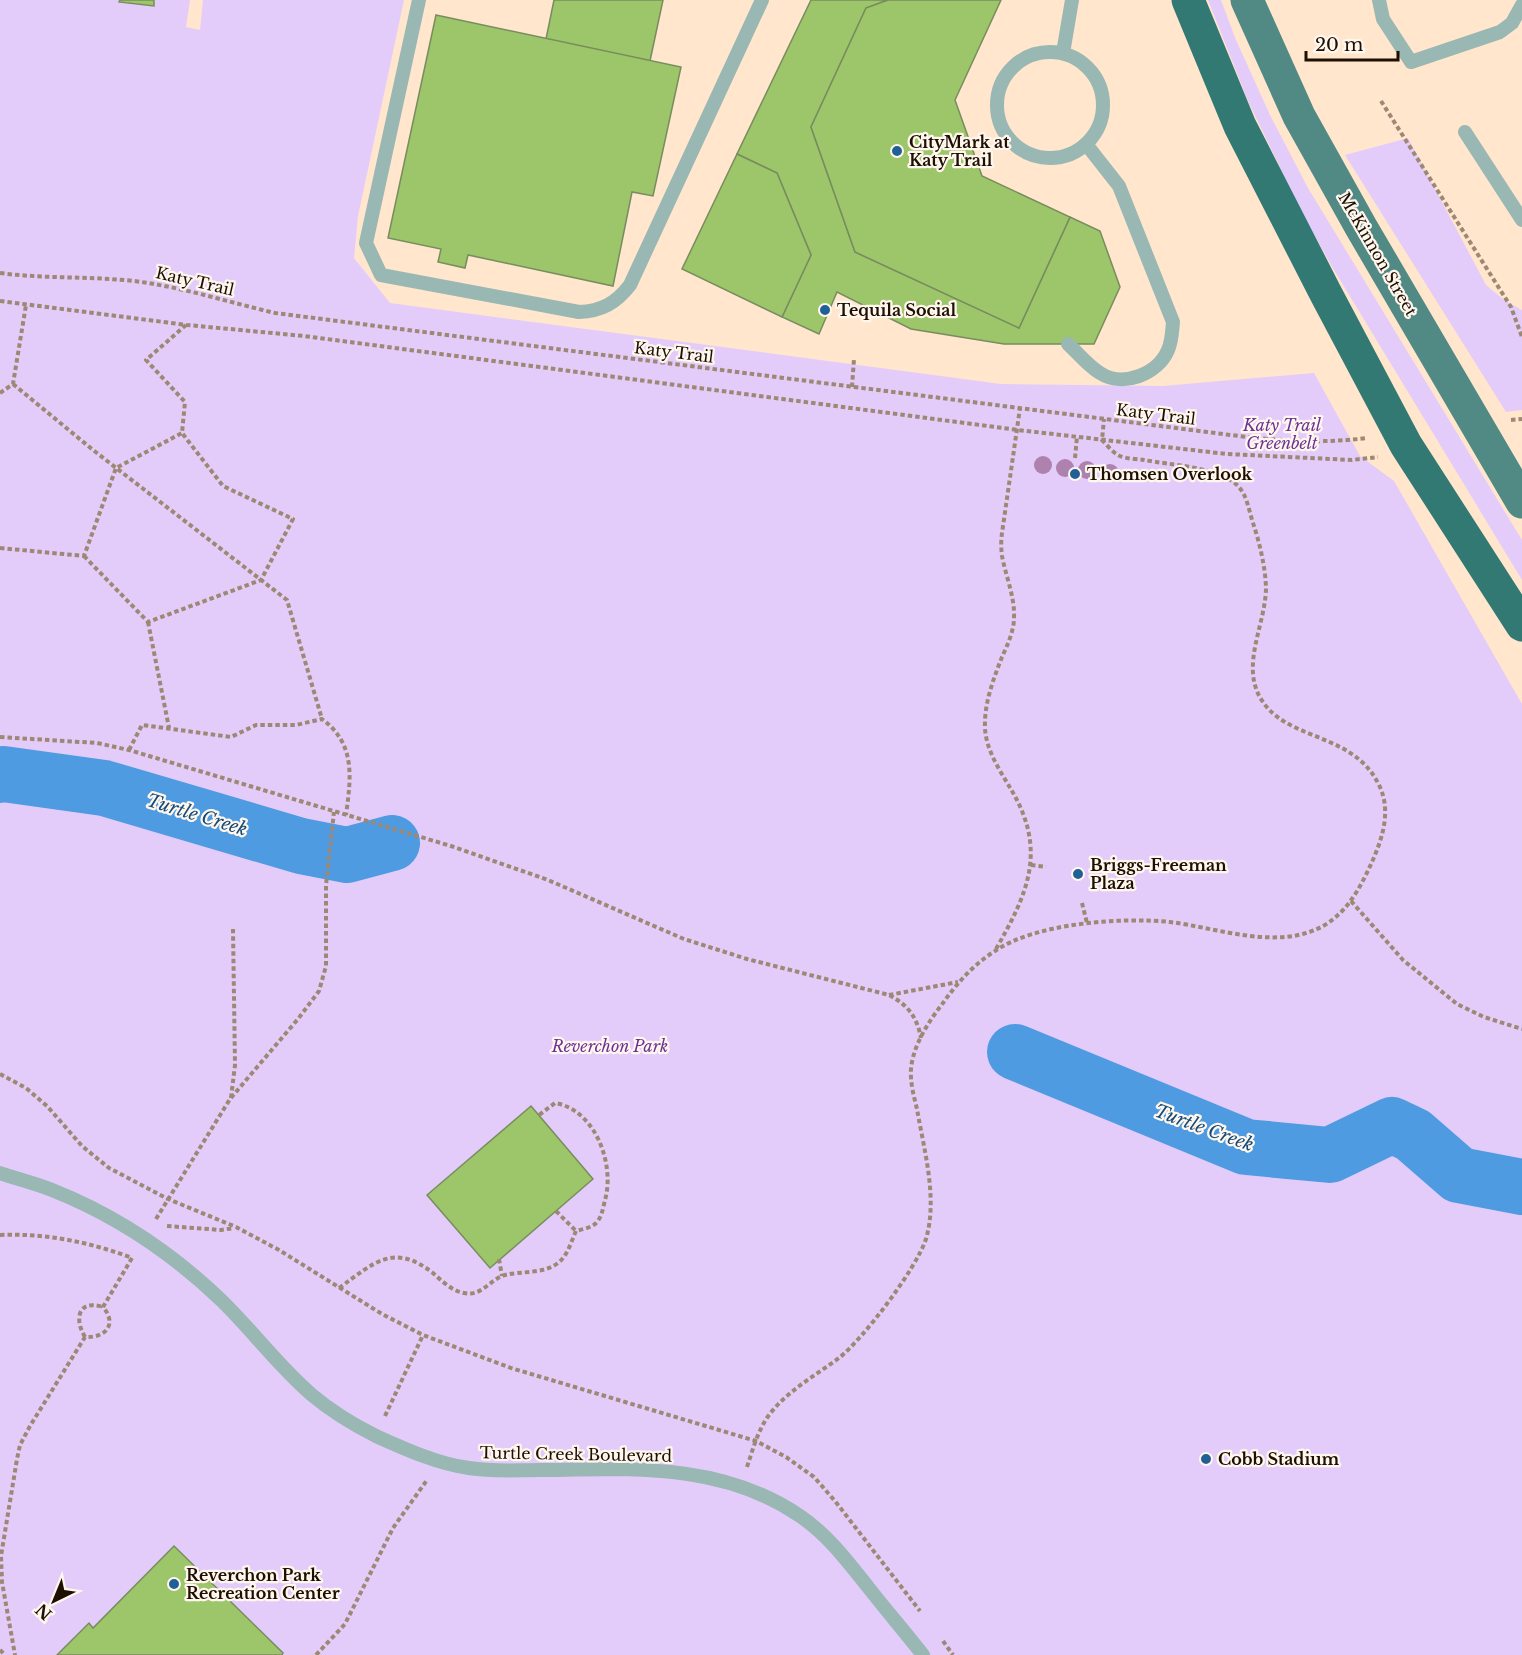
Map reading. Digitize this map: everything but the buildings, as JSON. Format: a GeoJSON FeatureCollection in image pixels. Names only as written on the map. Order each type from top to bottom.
{"type":"FeatureCollection","features":[{"type":"Feature","properties":{"kind":"highway"},"geometry":{"type":"LineString","coordinates":[[1188,0],[1240,126],[1406,445],[1522,625]]}},
{"type":"Feature","properties":{"kind":"main road","name":"McKinnon Street"},"geometry":{"type":"LineString","coordinates":[[1247,0],[1299,116],[1361,227],[1522,502]]}},
{"type":"Feature","properties":{"kind":"lane"},"geometry":{"type":"LineString","coordinates":[[419,0],[366,243],[381,275],[579,312],[594,311],[608,306],[621,297],[630,285],[762,0]]}},
{"type":"Feature","properties":{"kind":"lane"},"geometry":{"type":"LineString","coordinates":[[1063,53],[1072,0]]}},
{"type":"Feature","properties":{"kind":"lane"},"geometry":{"type":"LineString","coordinates":[[1379,0],[1383,19],[1411,62],[1500,32],[1512,23],[1522,5]]}},
{"type":"Feature","properties":{"kind":"lane"},"geometry":{"type":"LineString","coordinates":[[1063,53],[1075,58],[1094,75],[1102,98],[1100,123],[1086,144],[1074,152],[1060,157],[1031,154],[1018,147],[1008,137],[1001,124],[997,110],[1002,82],[1021,60],[1034,54],[1063,53]]}},
{"type":"Feature","properties":{"kind":"lane"},"geometry":{"type":"LineString","coordinates":[[1465,132],[1522,220]]}},
{"type":"Feature","properties":{"kind":"lane"},"geometry":{"type":"LineString","coordinates":[[1068,344],[1100,374],[1131,379],[1145,374],[1158,365],[1168,352],[1172,338],[1173,322],[1119,186],[1086,144]]}},
{"type":"Feature","properties":{"kind":"lane","name":"Turtle Creek Boulevard"},"geometry":{"type":"LineString","coordinates":[[0,1173],[51,1189],[101,1212],[145,1238],[182,1265],[222,1301],[311,1395],[339,1415],[376,1436],[435,1460],[469,1468],[498,1470],[644,1469],[692,1474],[740,1485],[770,1497],[802,1517],[827,1540],[923,1655]]}},
{"type":"Feature","properties":{"kind":"path"},"geometry":{"type":"LineString","coordinates":[[1382,101],[1511,307],[1522,337]]}},
{"type":"Feature","properties":{"kind":"path","name":"Katy Trail"},"geometry":{"type":"LineString","coordinates":[[0,273],[28,277],[89,276],[137,281],[188,290],[275,313],[1258,438],[1347,441]]}},
{"type":"Feature","properties":{"kind":"path"},"geometry":{"type":"LineString","coordinates":[[0,301],[187,325],[304,336],[1102,440],[1227,454],[1352,460]]}},
{"type":"Feature","properties":{"kind":"path"},"geometry":{"type":"LineString","coordinates":[[0,393],[13,384],[26,305]]}},
{"type":"Feature","properties":{"kind":"path"},"geometry":{"type":"LineString","coordinates":[[148,622],[261,580],[293,519],[223,486],[182,433],[185,402],[146,360],[187,325]]}},
{"type":"Feature","properties":{"kind":"path"},"geometry":{"type":"LineString","coordinates":[[852,387],[854,359]]}},
{"type":"Feature","properties":{"kind":"path"},"geometry":{"type":"LineString","coordinates":[[13,384],[116,468],[287,600],[322,719],[330,725],[348,755],[351,769],[346,815]]}},
{"type":"Feature","properties":{"kind":"path"},"geometry":{"type":"LineString","coordinates":[[996,950],[1028,882],[1031,865],[1031,845],[1027,825],[1020,805],[990,751],[985,730],[986,705],[1014,621],[1013,599],[1001,553],[1020,408]]}},
{"type":"Feature","properties":{"kind":"path"},"geometry":{"type":"LineString","coordinates":[[1102,440],[1104,419]]}},
{"type":"Feature","properties":{"kind":"path"},"geometry":{"type":"LineString","coordinates":[[84,556],[116,468],[182,433]]}},
{"type":"Feature","properties":{"kind":"path"},"geometry":{"type":"LineString","coordinates":[[1075,458],[1077,437]]}},
{"type":"Feature","properties":{"kind":"path"},"geometry":{"type":"LineString","coordinates":[[740,1485],[768,1416],[778,1404],[858,1340],[907,1273],[925,1240],[929,1221],[930,1192],[911,1069],[921,1039],[935,1013],[958,982],[996,950],[1028,936],[1087,923],[1166,922],[1274,937],[1310,932],[1338,916],[1351,901],[1364,880],[1380,843],[1385,824],[1384,797],[1377,780],[1350,752],[1330,741],[1291,726],[1275,716],[1263,704],[1255,689],[1252,671],[1266,589],[1261,550],[1245,495],[1237,484],[1218,473],[1118,456],[1102,440]]}},
{"type":"Feature","properties":{"kind":"path"},"geometry":{"type":"LineString","coordinates":[[0,548],[84,556],[148,622],[169,728]]}},
{"type":"Feature","properties":{"kind":"path"},"geometry":{"type":"LineString","coordinates":[[129,750],[142,725],[231,737],[256,725],[296,725],[322,719]]}},
{"type":"Feature","properties":{"kind":"path"},"geometry":{"type":"LineString","coordinates":[[0,737],[97,742],[451,846],[548,880],[684,939],[747,959],[889,995],[902,1002],[912,1012],[921,1039]]}},
{"type":"Feature","properties":{"kind":"path"},"geometry":{"type":"LineString","coordinates":[[153,1225],[230,1099],[319,991],[326,966],[326,885],[334,812]]}},
{"type":"Feature","properties":{"kind":"path"},"geometry":{"type":"LineString","coordinates":[[1031,865],[1046,867]]}},
{"type":"Feature","properties":{"kind":"path"},"geometry":{"type":"LineString","coordinates":[[1351,901],[1403,960],[1457,1004],[1484,1017],[1522,1029]]}},
{"type":"Feature","properties":{"kind":"path"},"geometry":{"type":"LineString","coordinates":[[1082,903],[1087,923]]}},
{"type":"Feature","properties":{"kind":"path"},"geometry":{"type":"LineString","coordinates":[[230,1099],[235,1065],[234,929]]}},
{"type":"Feature","properties":{"kind":"path"},"geometry":{"type":"LineString","coordinates":[[889,995],[958,982]]}},
{"type":"Feature","properties":{"kind":"path"},"geometry":{"type":"LineString","coordinates":[[0,1074],[26,1088],[47,1106],[95,1159],[168,1199],[236,1227],[279,1250],[382,1314],[423,1335],[511,1368],[756,1441],[786,1457],[814,1477],[835,1501],[925,1618]]}},
{"type":"Feature","properties":{"kind":"path"},"geometry":{"type":"LineString","coordinates":[[539,1115],[555,1103],[571,1109],[592,1129],[607,1161],[608,1193],[602,1214],[590,1227],[576,1231]]}},
{"type":"Feature","properties":{"kind":"path"},"geometry":{"type":"LineString","coordinates":[[556,1211],[576,1231]]}},
{"type":"Feature","properties":{"kind":"path"},"geometry":{"type":"LineString","coordinates":[[165,1226],[221,1230],[236,1227]]}},
{"type":"Feature","properties":{"kind":"path"},"geometry":{"type":"LineString","coordinates":[[339,1288],[375,1263],[401,1257],[422,1265],[462,1293],[477,1292],[502,1275],[543,1270],[557,1265],[564,1258],[576,1231]]}},
{"type":"Feature","properties":{"kind":"path"},"geometry":{"type":"LineString","coordinates":[[0,1235],[51,1237],[101,1246],[132,1258],[103,1307]]}},
{"type":"Feature","properties":{"kind":"path"},"geometry":{"type":"LineString","coordinates":[[499,1259],[502,1275]]}},
{"type":"Feature","properties":{"kind":"path"},"geometry":{"type":"LineString","coordinates":[[96,1305],[103,1307],[110,1321],[108,1329],[103,1334],[85,1337],[79,1327],[80,1312],[96,1305]]}},
{"type":"Feature","properties":{"kind":"path"},"geometry":{"type":"LineString","coordinates":[[376,1436],[423,1335]]}},
{"type":"Feature","properties":{"kind":"path"},"geometry":{"type":"LineString","coordinates":[[15,1655],[2,1582],[2,1556],[20,1445],[85,1337]]}},
{"type":"Feature","properties":{"kind":"path"},"geometry":{"type":"LineString","coordinates":[[316,1655],[345,1624],[393,1528],[428,1478],[435,1460]]}},
{"type":"Feature","properties":{"kind":"path"},"geometry":{"type":"LineString","coordinates":[[939,1636],[953,1655]]}},
{"type":"Feature","properties":{"kind":"path"},"geometry":{"type":"LineString","coordinates":[[0,1650],[5,1655]]}},
{"type":"Feature","properties":{"kind":"green space","name":"Reverchon Park"},"geometry":{"type":"Polygon","coordinates":[[[0,0],[120,0],[154,6],[154,0],[190,0],[186,27],[200,30],[203,0],[404,0],[358,216],[354,258],[390,303],[1001,384],[1163,386],[1314,373],[1360,456],[1394,481],[1522,704],[1522,1655],[0,1655],[0,0]]]}},
{"type":"Feature","properties":{"kind":"green space"},"geometry":{"type":"Polygon","coordinates":[[[1208,0],[1221,0],[1236,40],[1270,115],[1308,188],[1522,540],[1522,580],[1331,265],[1301,211],[1248,101],[1208,0]]]}},
{"type":"Feature","properties":{"kind":"green space"},"geometry":{"type":"Polygon","coordinates":[[[1408,138],[1486,285],[1504,300],[1522,310],[1522,410],[1506,412],[1345,155],[1408,138]]]}},
{"type":"Feature","properties":{"kind":"waterway","name":"Turtle Creek"},"geometry":{"type":"LineString","coordinates":[[0,775],[104,788],[301,846],[347,855],[392,843]]}},
{"type":"Feature","properties":{"kind":"waterway","name":"Turtle Creek"},"geometry":{"type":"LineString","coordinates":[[1015,1052],[1246,1147],[1330,1155],[1392,1125],[1413,1135],[1459,1175],[1522,1187]]}},
{"type":"Feature","properties":{"kind":"place","name":"CityMark at Katy Trail"},"geometry":{"type":"Point","coordinates":[897,151]}},
{"type":"Feature","properties":{"kind":"place","name":"Tequila Social"},"geometry":{"type":"Point","coordinates":[825,310]}},
{"type":"Feature","properties":{"kind":"place","name":"Thomsen Overlook"},"geometry":{"type":"Point","coordinates":[1075,474]}},
{"type":"Feature","properties":{"kind":"place","name":"Briggs-Freeman Plaza"},"geometry":{"type":"Point","coordinates":[1078,874]}},
{"type":"Feature","properties":{"kind":"place","name":"Cobb Stadium"},"geometry":{"type":"Point","coordinates":[1206,1459]}},
{"type":"Feature","properties":{"kind":"place","name":"Reverchon Park Recreation Center"},"geometry":{"type":"Point","coordinates":[174,1584]}},
{"type":"Feature","properties":{"kind":"park label","name":"Katy Trail Greenbelt"},"geometry":{"type":"Point","coordinates":[1282,434]}}]}
